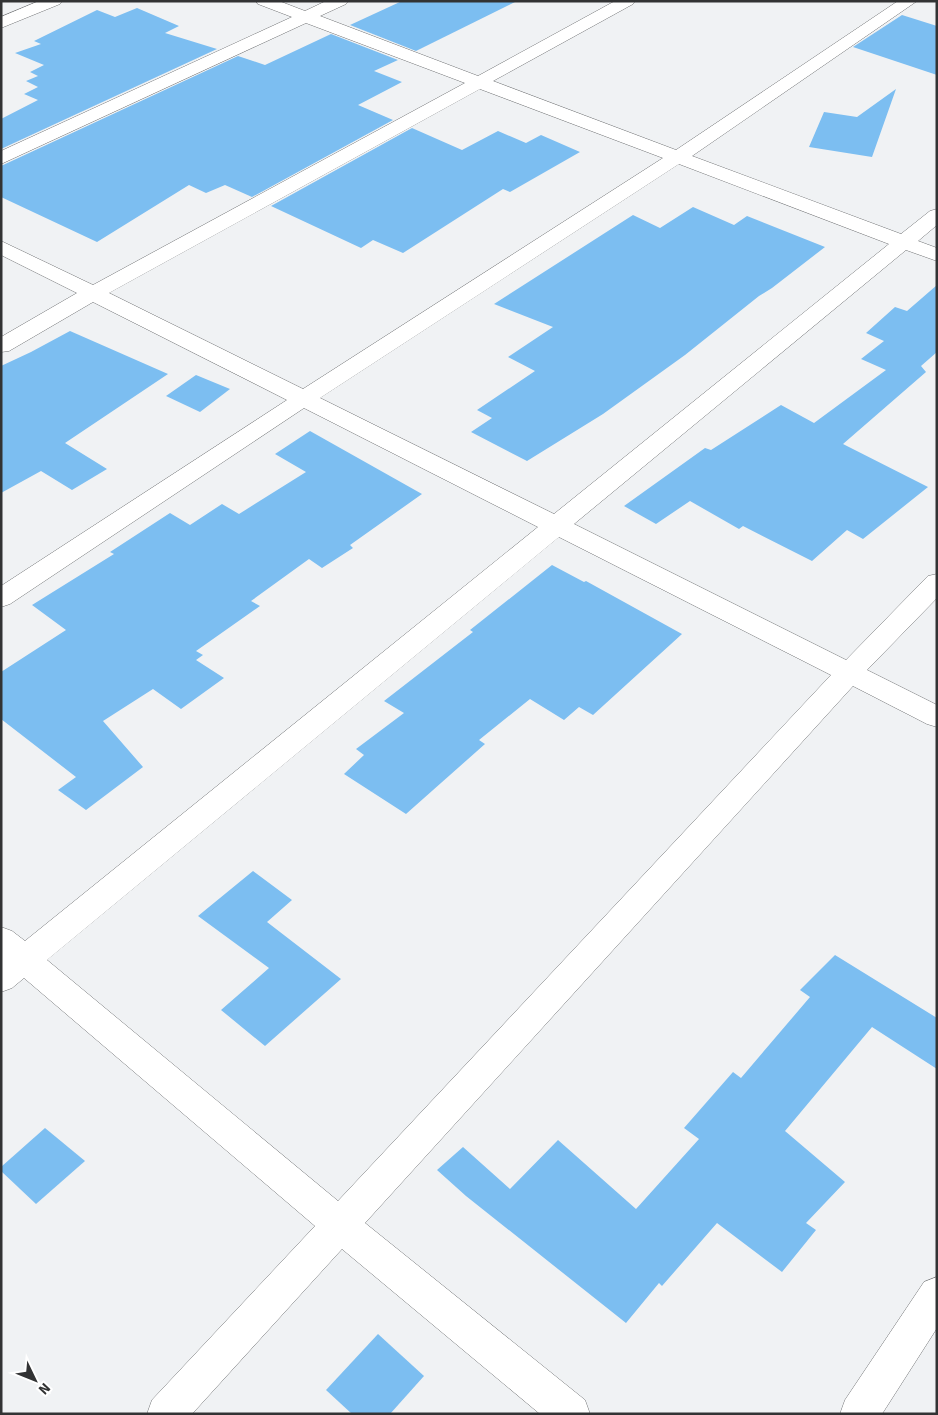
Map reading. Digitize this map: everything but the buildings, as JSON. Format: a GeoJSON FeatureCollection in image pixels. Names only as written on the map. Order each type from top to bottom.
{"type":"FeatureCollection","features":[{"type":"Feature","properties":{"kind":"street"},"geometry":{"type":"LineString","coordinates":[[1,23],[54,1]]}},
{"type":"Feature","properties":{"kind":"street"},"geometry":{"type":"LineString","coordinates":[[264,1],[937,255]]}},
{"type":"Feature","properties":{"kind":"street"},"geometry":{"type":"LineString","coordinates":[[1,158],[340,1]]}},
{"type":"Feature","properties":{"kind":"street"},"geometry":{"type":"LineString","coordinates":[[1,346],[627,1]]}},
{"type":"Feature","properties":{"kind":"street"},"geometry":{"type":"LineString","coordinates":[[1,598],[304,398],[678,157],[908,1]]}},
{"type":"Feature","properties":{"kind":"street"},"geometry":{"type":"LineString","coordinates":[[571,1414],[340,1225],[9,959],[557,526],[937,215]]}},
{"type":"Feature","properties":{"kind":"street"},"geometry":{"type":"LineString","coordinates":[[1,247],[937,717]]}},
{"type":"Feature","properties":{"kind":"street"},"geometry":{"type":"LineString","coordinates":[[166,1414],[849,672],[937,582]]}},
{"type":"Feature","properties":{"kind":"street"},"geometry":{"type":"LineString","coordinates":[[859,1414],[937,1295]]}}]}
